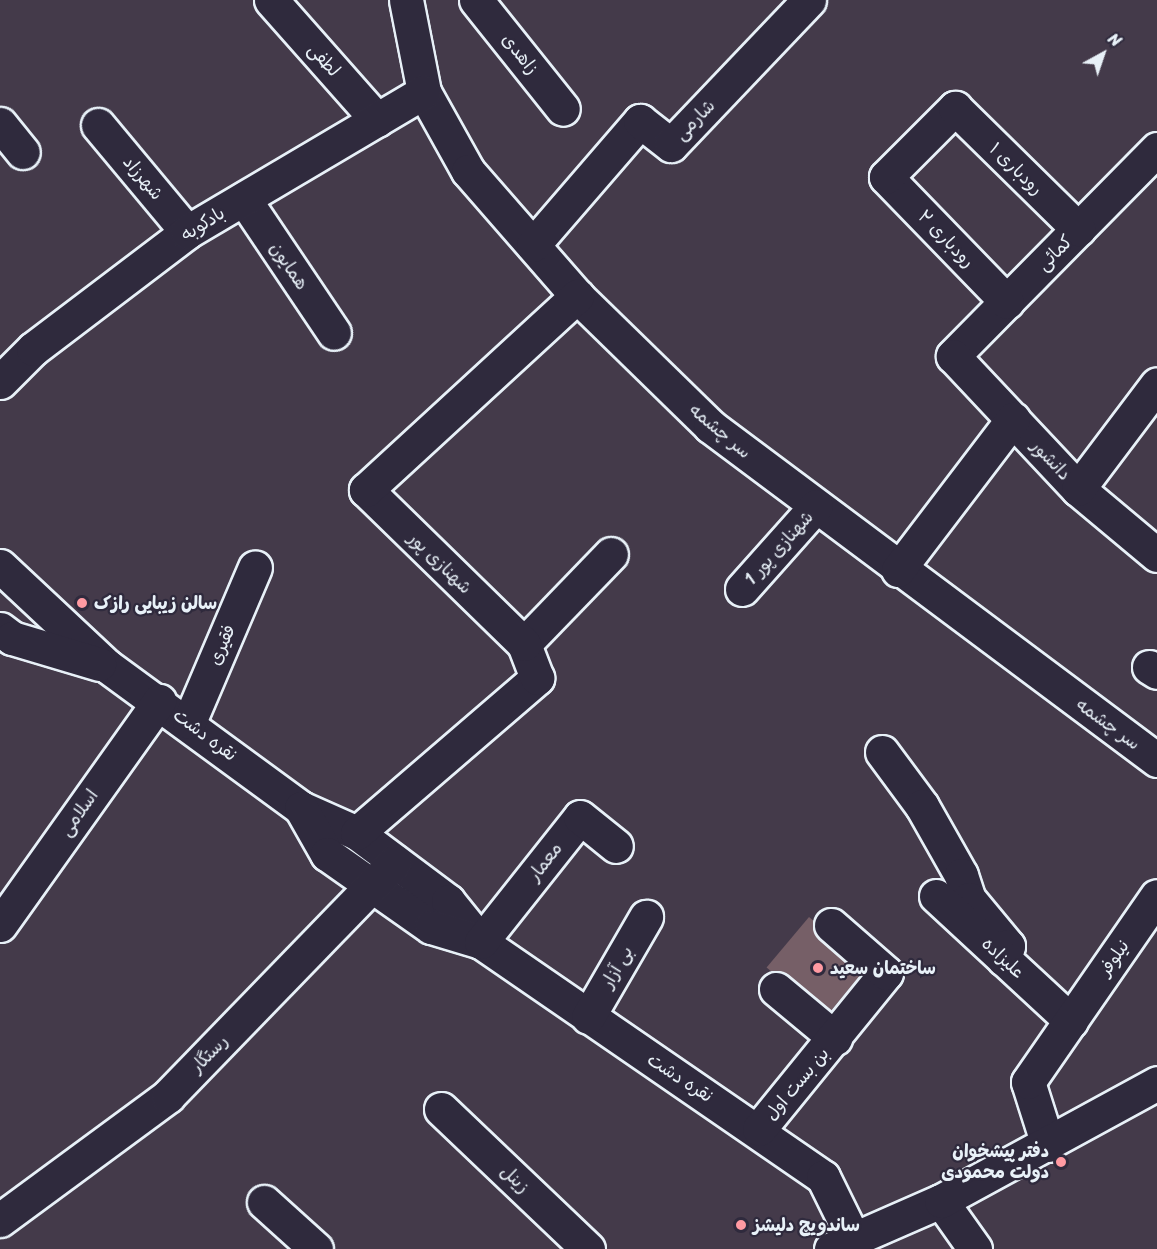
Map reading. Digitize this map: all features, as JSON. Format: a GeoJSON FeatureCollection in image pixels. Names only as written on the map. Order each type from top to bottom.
{"type":"FeatureCollection","features":[{"type":"Feature","properties":{"kind":"street","name":"لطفی"},"geometry":{"type":"LineString","coordinates":[[271,0],[377,120]]}},
{"type":"Feature","properties":{"kind":"street","name":"سر چشمه"},"geometry":{"type":"LineString","coordinates":[[406,0],[424,92],[468,171],[577,296],[710,426],[898,570],[1157,760]]}},
{"type":"Feature","properties":{"kind":"street","name":"زاهدی"},"geometry":{"type":"LineString","coordinates":[[476,0],[563,109]]}},
{"type":"Feature","properties":{"kind":"street","name":"شارمی"},"geometry":{"type":"LineString","coordinates":[[532,245],[640,121],[671,145],[809,0]]}},
{"type":"Feature","properties":{"kind":"street","name":"بادکوبه"},"geometry":{"type":"LineString","coordinates":[[0,382],[33,349],[188,232],[424,92]]}},
{"type":"Feature","properties":{"kind":"street","name":"رودباری ۲"},"geometry":{"type":"LineString","coordinates":[[955,108],[886,177],[1007,302]]}},
{"type":"Feature","properties":{"kind":"street","name":"رودباری ۱"},"geometry":{"type":"LineString","coordinates":[[955,108],[1078,230]]}},
{"type":"Feature","properties":{"kind":"street"},"geometry":{"type":"LineString","coordinates":[[0,124],[23,152]]}},
{"type":"Feature","properties":{"kind":"street","name":"شهرزاد"},"geometry":{"type":"LineString","coordinates":[[98,125],[188,232]]}},
{"type":"Feature","properties":{"kind":"street","name":"کمائی"},"geometry":{"type":"LineString","coordinates":[[953,356],[1157,150]]}},
{"type":"Feature","properties":{"kind":"street","name":"همایون"},"geometry":{"type":"LineString","coordinates":[[244,199],[334,333]]}},
{"type":"Feature","properties":{"kind":"street","name":"شهنازی پور"},"geometry":{"type":"LineString","coordinates":[[357,833],[537,678],[524,645],[366,490],[577,296]]}},
{"type":"Feature","properties":{"kind":"street","name":"دانشور"},"geometry":{"type":"LineString","coordinates":[[953,356],[1078,489],[1157,555]]}},
{"type":"Feature","properties":{"kind":"street"},"geometry":{"type":"LineString","coordinates":[[1078,489],[1157,384]]}},
{"type":"Feature","properties":{"kind":"street"},"geometry":{"type":"LineString","coordinates":[[898,570],[1013,419]]}},
{"type":"Feature","properties":{"kind":"street","name":"شهنازی پور 1"},"geometry":{"type":"LineString","coordinates":[[742,589],[816,506]]}},
{"type":"Feature","properties":{"kind":"street"},"geometry":{"type":"LineString","coordinates":[[524,645],[611,554]]}},
{"type":"Feature","properties":{"kind":"street","name":"نقره دشت"},"geometry":{"type":"LineString","coordinates":[[0,566],[107,666],[189,722],[301,808],[357,833],[448,902],[481,942],[588,1017],[759,1129],[823,1176],[842,1243]]}},
{"type":"Feature","properties":{"kind":"street","name":"فقیری"},"geometry":{"type":"LineString","coordinates":[[189,722],[255,567]]}},
{"type":"Feature","properties":{"kind":"street","name":"نقره دشت"},"geometry":{"type":"LineString","coordinates":[[0,629],[12,638],[107,666]]}},
{"type":"Feature","properties":{"kind":"street","name":"اسلامی"},"geometry":{"type":"LineString","coordinates":[[0,925],[159,701]]}},
{"type":"Feature","properties":{"kind":"street"},"geometry":{"type":"LineString","coordinates":[[882,752],[922,806],[961,875],[969,899],[1008,946],[1004,959]]}},
{"type":"Feature","properties":{"kind":"street","name":"نقره دشت"},"geometry":{"type":"LineString","coordinates":[[301,808],[327,854],[431,927],[481,942]]}},
{"type":"Feature","properties":{"kind":"street","name":"معمار"},"geometry":{"type":"LineString","coordinates":[[481,942],[580,817],[616,846]]}},
{"type":"Feature","properties":{"kind":"street","name":"رستگار"},"geometry":{"type":"LineString","coordinates":[[0,1220],[168,1096],[395,862]]}},
{"type":"Feature","properties":{"kind":"street","name":"علیزاده"},"geometry":{"type":"LineString","coordinates":[[936,896],[1071,1021]]}},
{"type":"Feature","properties":{"kind":"street","name":"نیلوفر"},"geometry":{"type":"LineString","coordinates":[[1048,1145],[1028,1082],[1157,896]]}},
{"type":"Feature","properties":{"kind":"street","name":"بی آزار"},"geometry":{"type":"LineString","coordinates":[[588,1017],[646,917]]}},
{"type":"Feature","properties":{"kind":"street","name":"بن بست اول"},"geometry":{"type":"LineString","coordinates":[[759,1129],[886,973],[831,926]]}},
{"type":"Feature","properties":{"kind":"street","name":"بن بست اول"},"geometry":{"type":"LineString","coordinates":[[776,989],[835,1038]]}},
{"type":"Feature","properties":{"kind":"street"},"geometry":{"type":"LineString","coordinates":[[842,1243],[940,1201],[1048,1145],[1157,1083]]}},
{"type":"Feature","properties":{"kind":"street","name":"زینل"},"geometry":{"type":"LineString","coordinates":[[441,1109],[588,1249]]}},
{"type":"Feature","properties":{"kind":"street"},"geometry":{"type":"LineString","coordinates":[[940,1201],[975,1249]]}},
{"type":"Feature","properties":{"kind":"street"},"geometry":{"type":"LineString","coordinates":[[264,1202],[316,1249]]}},
{"type":"Feature","properties":{"kind":"building","name":"ساختمان سعید"},"geometry":{"type":"Polygon","coordinates":[[[809,917],[868,966],[826,1017],[767,968],[809,917]]]}},
{"type":"Feature","properties":{"kind":"place","name":"سالن زیبایی رازک"},"geometry":{"type":"Point","coordinates":[82,603]}},
{"type":"Feature","properties":{"kind":"place","name":"ساختمان سعید"},"geometry":{"type":"Point","coordinates":[818,968]}},
{"type":"Feature","properties":{"kind":"place","name":"دفتر پیشخوان دولت محمودی"},"geometry":{"type":"Point","coordinates":[1061,1162]}},
{"type":"Feature","properties":{"kind":"place","name":"ساندویچ دلیشز"},"geometry":{"type":"Point","coordinates":[741,1225]}}]}
